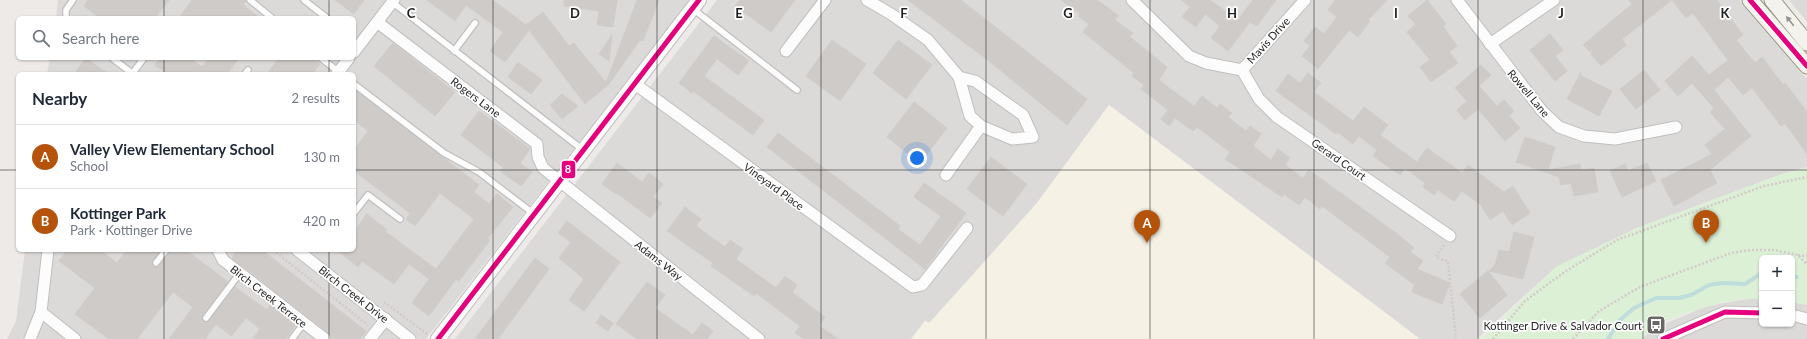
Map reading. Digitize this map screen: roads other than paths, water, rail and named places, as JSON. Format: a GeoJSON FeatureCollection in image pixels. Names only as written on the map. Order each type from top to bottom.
{"type":"FeatureCollection","features":[{"type":"Feature","properties":{"kind":"main road"},"geometry":{"type":"LineString","coordinates":[[1750,0],[1794,53],[1807,66]]}},
{"type":"Feature","properties":{"kind":"main road"},"geometry":{"type":"LineString","coordinates":[[1772,0],[1807,43]]}},
{"type":"Feature","properties":{"kind":"street"},"geometry":{"type":"LineString","coordinates":[[786,51],[825,0]]}},
{"type":"Feature","properties":{"kind":"street"},"geometry":{"type":"LineString","coordinates":[[867,0],[891,14],[928,40],[959,77],[970,116],[981,126],[1012,139],[1033,137],[1023,115],[975,81],[959,77]]}},
{"type":"Feature","properties":{"kind":"street","name":"Mavis Drive"},"geometry":{"type":"LineString","coordinates":[[1132,0],[1189,56],[1206,63],[1242,70],[1305,0]]}},
{"type":"Feature","properties":{"kind":"street","name":"Rowell Lane"},"geometry":{"type":"LineString","coordinates":[[1457,0],[1542,111],[1559,127],[1584,136],[1615,139],[1676,127]]}},
{"type":"Feature","properties":{"kind":"street"},"geometry":{"type":"LineString","coordinates":[[1490,44],[1554,0]]}},
{"type":"Feature","properties":{"kind":"street"},"geometry":{"type":"LineString","coordinates":[[356,45],[377,22],[393,1]]}},
{"type":"Feature","properties":{"kind":"street"},"geometry":{"type":"LineString","coordinates":[[438,339],[696,4]]}},
{"type":"Feature","properties":{"kind":"street","name":"Rogers Lane"},"geometry":{"type":"LineString","coordinates":[[377,22],[537,144],[538,157],[543,168],[560,181]]}},
{"type":"Feature","properties":{"kind":"street"},"geometry":{"type":"LineString","coordinates":[[340,72],[348,60]]}},
{"type":"Feature","properties":{"kind":"street","name":"Gerard Court"},"geometry":{"type":"LineString","coordinates":[[1242,70],[1259,99],[1277,117],[1450,236]]}},
{"type":"Feature","properties":{"kind":"street","name":"Vineyard Place"},"geometry":{"type":"LineString","coordinates":[[635,84],[913,287],[922,285],[967,228]]}},
{"type":"Feature","properties":{"kind":"street"},"geometry":{"type":"LineString","coordinates":[[946,175],[981,126]]}},
{"type":"Feature","properties":{"kind":"street","name":"Adams Way"},"geometry":{"type":"LineString","coordinates":[[560,181],[759,339]]}},
{"type":"Feature","properties":{"kind":"street"},"geometry":{"type":"LineString","coordinates":[[30,339],[41,312],[48,252]]}},
{"type":"Feature","properties":{"kind":"street","name":"Birch Creek Terrace"},"geometry":{"type":"LineString","coordinates":[[219,252],[223,260],[325,339]]}},
{"type":"Feature","properties":{"kind":"street","name":"Birch Creek Drive"},"geometry":{"type":"LineString","coordinates":[[301,252],[410,339]]}},
{"type":"Feature","properties":{"kind":"street"},"geometry":{"type":"LineString","coordinates":[[41,312],[75,339]]}},
{"type":"Feature","properties":{"kind":"street"},"geometry":{"type":"LineString","coordinates":[[1663,339],[1725,312],[1759,313]]}},
{"type":"Feature","properties":{"kind":"street"},"geometry":{"type":"LineString","coordinates":[[1795,315],[1807,319]]}},
{"type":"Feature","properties":{"kind":"street"},"geometry":{"type":"LineString","coordinates":[[373,335],[386,319]]}},
{"type":"Feature","properties":{"kind":"lane"},"geometry":{"type":"LineString","coordinates":[[66,16],[66,10],[73,0]]}},
{"type":"Feature","properties":{"kind":"lane"},"geometry":{"type":"LineString","coordinates":[[250,0],[270,16]]}},
{"type":"Feature","properties":{"kind":"lane"},"geometry":{"type":"LineString","coordinates":[[304,0],[324,16]]}},
{"type":"Feature","properties":{"kind":"lane"},"geometry":{"type":"LineString","coordinates":[[393,1],[454,51],[583,151]]}},
{"type":"Feature","properties":{"kind":"lane"},"geometry":{"type":"LineString","coordinates":[[696,4],[797,90]]}},
{"type":"Feature","properties":{"kind":"lane"},"geometry":{"type":"LineString","coordinates":[[454,51],[475,23]]}},
{"type":"Feature","properties":{"kind":"lane"},"geometry":{"type":"LineString","coordinates":[[114,60],[130,72]]}},
{"type":"Feature","properties":{"kind":"lane"},"geometry":{"type":"LineString","coordinates":[[134,72],[142,60]]}},
{"type":"Feature","properties":{"kind":"lane"},"geometry":{"type":"LineString","coordinates":[[323,60],[338,72]]}},
{"type":"Feature","properties":{"kind":"lane"},"geometry":{"type":"LineString","coordinates":[[356,86],[444,153],[479,172],[534,215]]}},
{"type":"Feature","properties":{"kind":"lane"},"geometry":{"type":"LineString","coordinates":[[356,210],[368,195],[400,219]]}},
{"type":"Feature","properties":{"kind":"lane"},"geometry":{"type":"LineString","coordinates":[[156,263],[164,252]]}},
{"type":"Feature","properties":{"kind":"lane"},"geometry":{"type":"LineString","coordinates":[[206,318],[240,273]]}},
{"type":"Feature","properties":{"kind":"lane"},"geometry":{"type":"LineString","coordinates":[[292,339],[304,323]]}},
{"type":"Feature","properties":{"kind":"waterway"},"geometry":{"type":"LineString","coordinates":[[1608,339],[1619,321],[1634,308],[1656,298],[1679,298],[1691,295],[1709,285],[1722,283],[1745,284],[1759,275]]}},
{"type":"Feature","properties":{"kind":"place","name":"Valley View Elementary School"},"geometry":{"type":"Point","coordinates":[1147,243]}},
{"type":"Feature","properties":{"kind":"place","name":"Kottinger Park"},"geometry":{"type":"Point","coordinates":[1706,243]}},
{"type":"Feature","properties":{"kind":"place","name":"Kottinger Drive & Salvador Court"},"geometry":{"type":"Point","coordinates":[1656,325]}}]}
